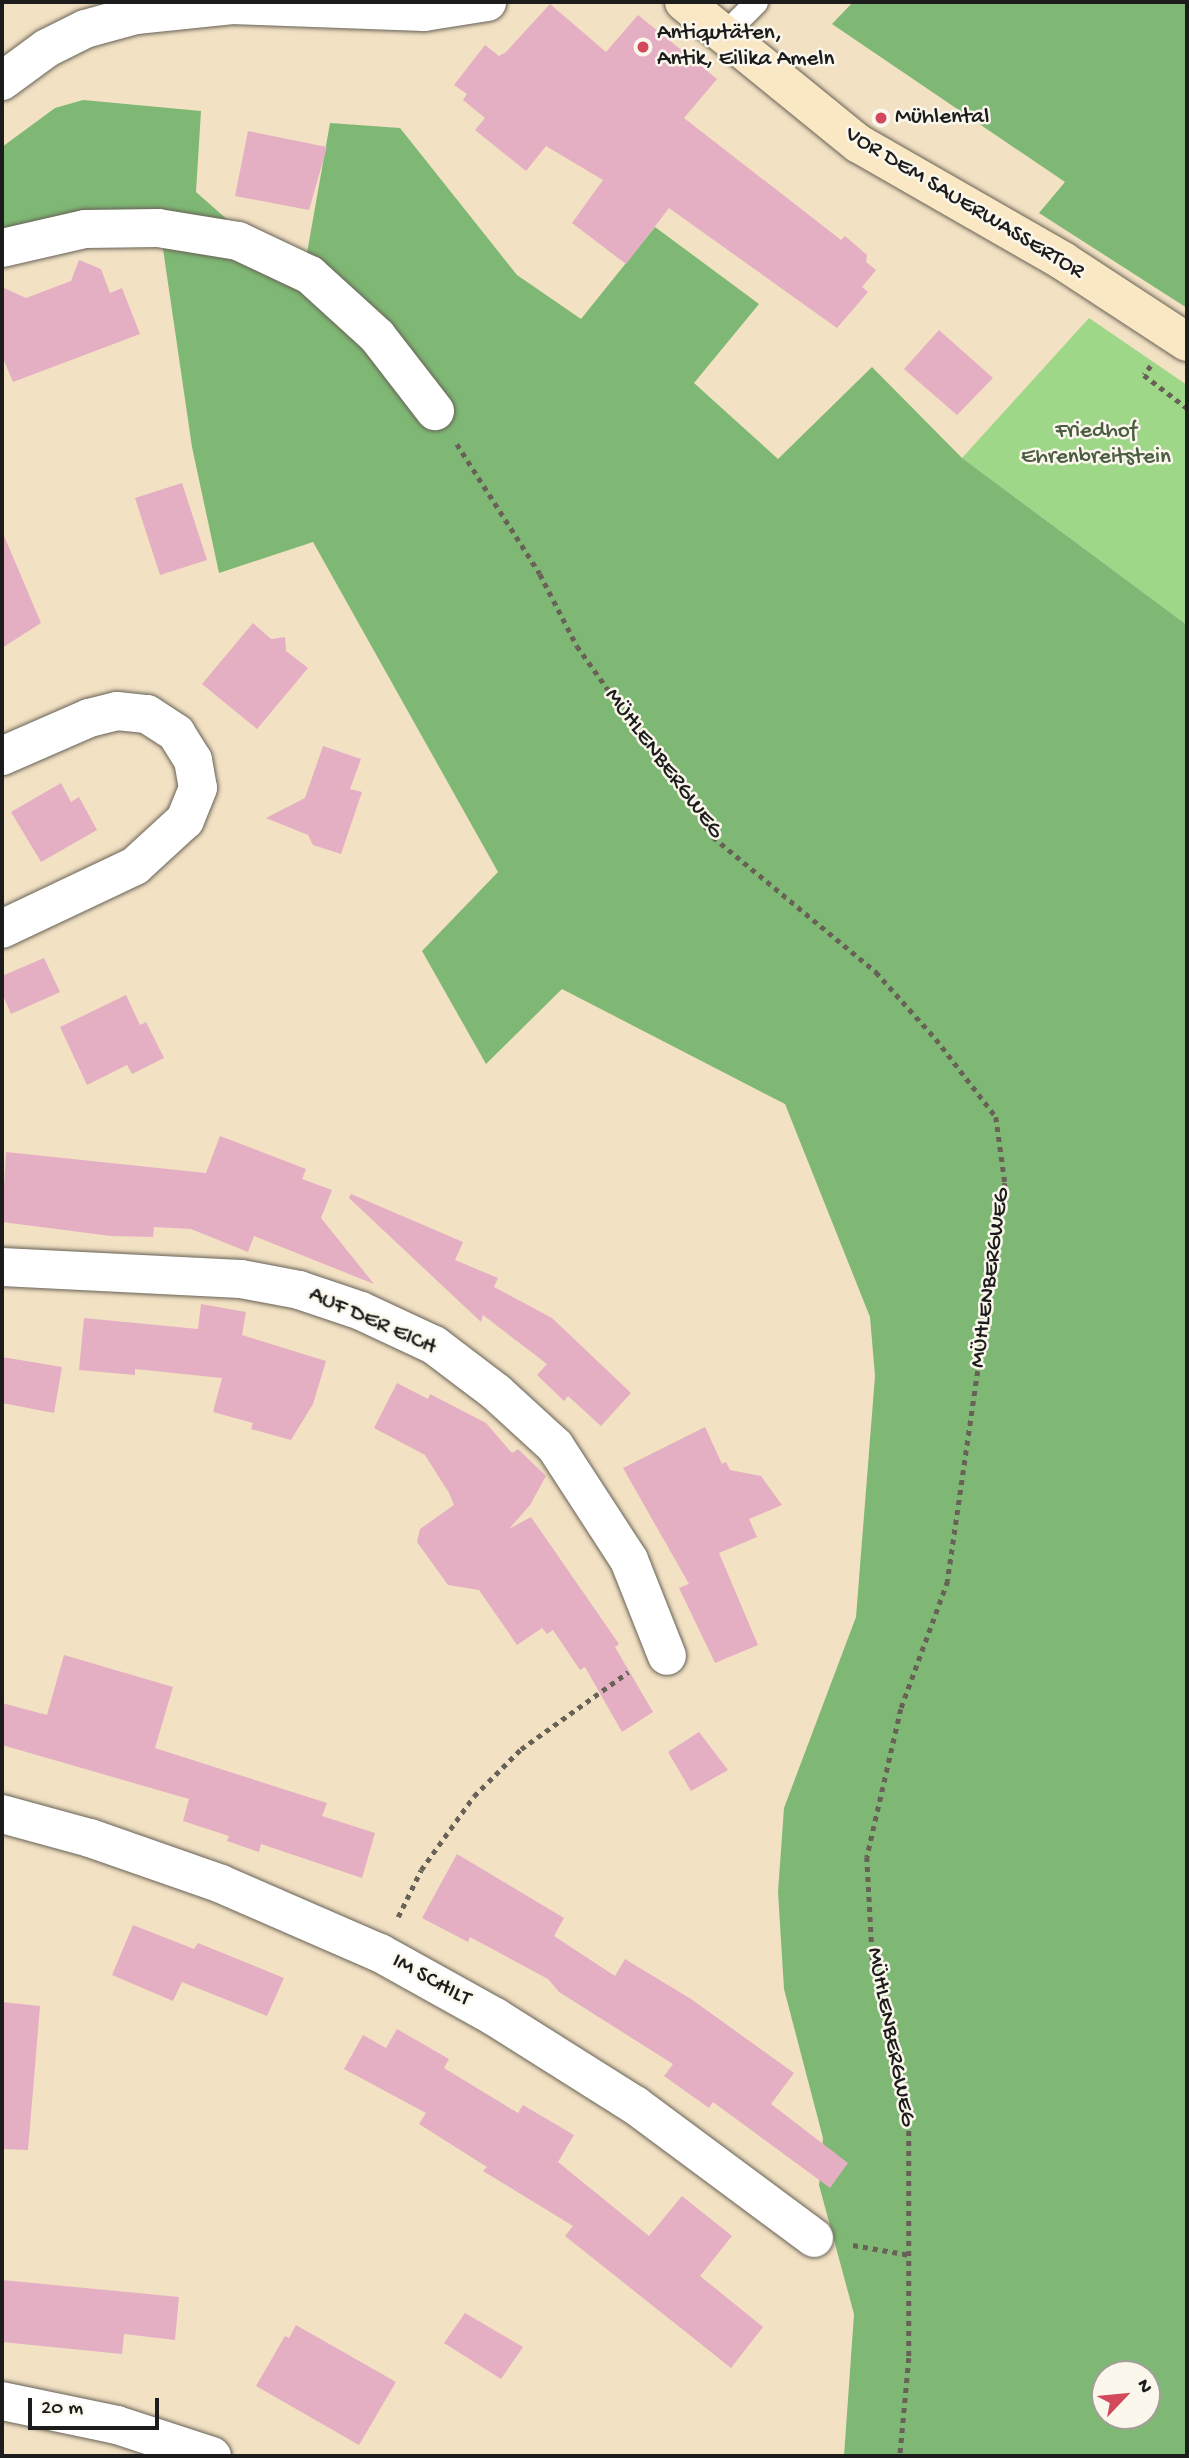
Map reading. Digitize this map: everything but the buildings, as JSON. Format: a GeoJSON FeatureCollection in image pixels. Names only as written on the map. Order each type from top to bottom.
{"type":"FeatureCollection","features":[{"type":"Feature","properties":{"kind":"main road","name":"VOR DEM SAUERWASSERTOR"},"geometry":{"type":"LineString","coordinates":[[684,2],[859,144],[1063,261],[1187,342]]}},
{"type":"Feature","properties":{"kind":"street"},"geometry":{"type":"LineString","coordinates":[[2,81],[47,48],[85,29],[136,15],[232,5],[446,6],[486,2]]}},
{"type":"Feature","properties":{"kind":"street"},"geometry":{"type":"LineString","coordinates":[[2,248],[85,229],[158,228],[238,241],[310,275],[377,336],[435,411]]}},
{"type":"Feature","properties":{"kind":"street"},"geometry":{"type":"LineString","coordinates":[[2,756],[89,718],[117,711],[147,714],[176,733],[193,760],[198,788],[185,820],[135,866],[2,929]]}},
{"type":"Feature","properties":{"kind":"street","name":"AUF DER EICH"},"geometry":{"type":"LineString","coordinates":[[2,1267],[241,1279],[299,1290],[361,1311],[434,1345],[496,1392],[555,1446],[629,1560],[667,1656]]}},
{"type":"Feature","properties":{"kind":"street","name":"IM SCHILT"},"geometry":{"type":"LineString","coordinates":[[2,1814],[90,1838],[220,1884],[380,1953],[495,2017],[635,2105],[814,2238]]}},
{"type":"Feature","properties":{"kind":"street"},"geometry":{"type":"LineString","coordinates":[[2,2401],[117,2425],[212,2456]]}},
{"type":"Feature","properties":{"kind":"lane"},"geometry":{"type":"LineString","coordinates":[[724,34],[756,2]]}},
{"type":"Feature","properties":{"kind":"path","name":"MÜHLENBERGWEG"},"geometry":{"type":"LineString","coordinates":[[435,411],[540,574],[578,646],[713,836],[876,972],[936,1039],[996,1118],[1005,1182],[948,1581],[901,1709],[867,1857],[873,1968],[909,2111],[909,2358],[900,2456]]}},
{"type":"Feature","properties":{"kind":"path"},"geometry":{"type":"LineString","coordinates":[[380,1953],[421,1870],[474,1796],[521,1749],[589,1696],[638,1666],[667,1656]]}},
{"type":"Feature","properties":{"kind":"path"},"geometry":{"type":"LineString","coordinates":[[814,2238],[910,2256]]}},
{"type":"Feature","properties":{"kind":"green space"},"geometry":{"type":"Polygon","coordinates":[[[853,2],[1187,2],[1187,308],[1039,213],[1065,182],[832,24],[853,2]]]}},
{"type":"Feature","properties":{"kind":"green space"},"geometry":{"type":"Polygon","coordinates":[[[83,100],[201,111],[196,192],[238,229],[2,230],[2,147],[55,108],[83,100]]]}},
{"type":"Feature","properties":{"kind":"green space"},"geometry":{"type":"Polygon","coordinates":[[[330,123],[400,128],[517,275],[581,319],[655,227],[759,304],[694,383],[778,459],[872,367],[962,458],[1187,625],[1187,2456],[844,2456],[854,2314],[819,2185],[823,2138],[784,1989],[778,1892],[784,1808],[856,1617],[875,1376],[870,1317],[785,1104],[562,989],[486,1064],[422,951],[498,872],[313,542],[219,573],[192,447],[162,242],[307,253],[330,123]]]}},
{"type":"Feature","properties":{"kind":"green space","name":"Friedhof Ehrenbreitstein"},"geometry":{"type":"Polygon","coordinates":[[[1089,318],[1187,385],[1187,625],[962,458],[1089,318]]]}},
{"type":"Feature","properties":{"kind":"place","name":"Antiqutäten, Antik, Eilika Ameln"},"geometry":{"type":"Point","coordinates":[643,47]}},
{"type":"Feature","properties":{"kind":"place","name":"Mühlental"},"geometry":{"type":"Point","coordinates":[881,118]}}]}
